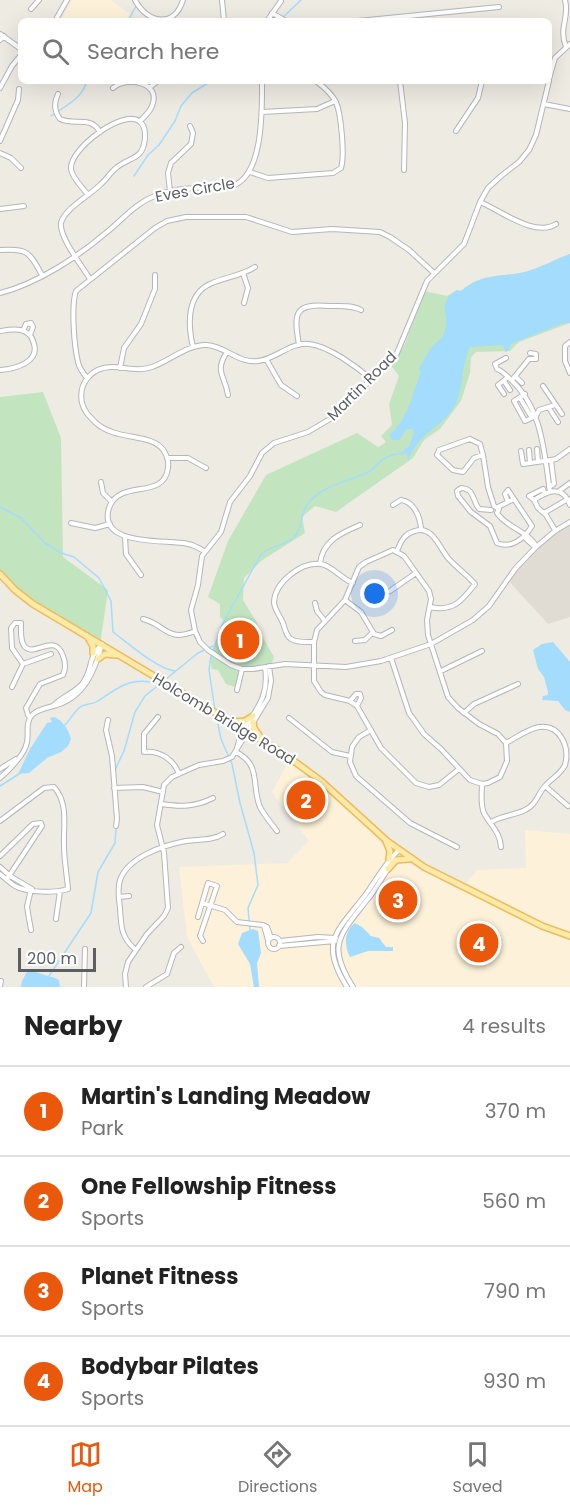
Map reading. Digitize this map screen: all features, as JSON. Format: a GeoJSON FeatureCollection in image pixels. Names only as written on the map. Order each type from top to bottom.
{"type":"FeatureCollection","features":[{"type":"Feature","properties":{"kind":"main road","name":"Holcomb Bridge Road"},"geometry":{"type":"LineString","coordinates":[[0,574],[24,597],[247,731],[321,781],[413,860],[444,879],[570,936]]}},
{"type":"Feature","properties":{"kind":"main road"},"geometry":{"type":"LineString","coordinates":[[86,635],[93,653]]}},
{"type":"Feature","properties":{"kind":"main road"},"geometry":{"type":"LineString","coordinates":[[98,659],[109,653],[123,657]]}},
{"type":"Feature","properties":{"kind":"main road"},"geometry":{"type":"LineString","coordinates":[[232,722],[253,719],[254,728],[263,741]]}},
{"type":"Feature","properties":{"kind":"main road"},"geometry":{"type":"LineString","coordinates":[[384,837],[389,848],[389,859]]}},
{"type":"Feature","properties":{"kind":"main road"},"geometry":{"type":"LineString","coordinates":[[388,869],[400,859],[413,860]]}},
{"type":"Feature","properties":{"kind":"street"},"geometry":{"type":"LineString","coordinates":[[31,9],[39,0]]}},
{"type":"Feature","properties":{"kind":"street"},"geometry":{"type":"LineString","coordinates":[[57,18],[67,0]]}},
{"type":"Feature","properties":{"kind":"street"},"geometry":{"type":"LineString","coordinates":[[135,0],[143,13],[154,18]]}},
{"type":"Feature","properties":{"kind":"street"},"geometry":{"type":"LineString","coordinates":[[168,18],[175,14],[183,0]]}},
{"type":"Feature","properties":{"kind":"street"},"geometry":{"type":"LineString","coordinates":[[222,0],[224,18]]}},
{"type":"Feature","properties":{"kind":"street"},"geometry":{"type":"LineString","coordinates":[[565,0],[566,12],[562,33],[568,45]]}},
{"type":"Feature","properties":{"kind":"street"},"geometry":{"type":"LineString","coordinates":[[269,18],[281,1]]}},
{"type":"Feature","properties":{"kind":"street"},"geometry":{"type":"LineString","coordinates":[[388,18],[499,7]]}},
{"type":"Feature","properties":{"kind":"street"},"geometry":{"type":"LineString","coordinates":[[272,13],[281,18]]}},
{"type":"Feature","properties":{"kind":"street"},"geometry":{"type":"LineString","coordinates":[[0,40],[2,35],[18,47]]}},
{"type":"Feature","properties":{"kind":"street","name":"Martin Road"},"geometry":{"type":"LineString","coordinates":[[552,65],[555,58],[568,45]]}},
{"type":"Feature","properties":{"kind":"street"},"geometry":{"type":"LineString","coordinates":[[0,88],[18,59]]}},
{"type":"Feature","properties":{"kind":"street"},"geometry":{"type":"LineString","coordinates":[[113,88],[119,84]]}},
{"type":"Feature","properties":{"kind":"street"},"geometry":{"type":"LineString","coordinates":[[140,122],[153,104],[153,95],[144,84]]}},
{"type":"Feature","properties":{"kind":"street"},"geometry":{"type":"LineString","coordinates":[[149,88],[154,84]]}},
{"type":"Feature","properties":{"kind":"street","name":"Eves Circle"},"geometry":{"type":"LineString","coordinates":[[0,292],[15,289],[75,255],[142,202],[155,195],[170,191],[232,186],[242,182],[250,172],[254,160],[262,112],[262,84]]}},
{"type":"Feature","properties":{"kind":"street"},"geometry":{"type":"LineString","coordinates":[[250,172],[268,178],[338,171],[342,163],[339,113],[328,90],[320,84]]}},
{"type":"Feature","properties":{"kind":"street"},"geometry":{"type":"LineString","coordinates":[[400,84],[405,123],[404,170]]}},
{"type":"Feature","properties":{"kind":"street"},"geometry":{"type":"LineString","coordinates":[[456,131],[478,98],[481,84]]}},
{"type":"Feature","properties":{"kind":"street","name":"Martin Road"},"geometry":{"type":"LineString","coordinates":[[195,631],[191,610],[198,585],[200,562],[204,551],[221,532],[230,502],[250,476],[264,450],[274,443],[308,432],[328,422],[372,380],[401,348],[422,290],[434,273],[464,244],[480,202],[493,183],[519,162],[529,150],[536,135],[548,84]]}},
{"type":"Feature","properties":{"kind":"street"},"geometry":{"type":"LineString","coordinates":[[0,141],[18,100],[19,89]]}},
{"type":"Feature","properties":{"kind":"street"},"geometry":{"type":"LineString","coordinates":[[58,94],[55,108],[60,118],[68,122],[90,122],[100,132]]}},
{"type":"Feature","properties":{"kind":"street"},"geometry":{"type":"LineString","coordinates":[[262,112],[317,108],[335,101]]}},
{"type":"Feature","properties":{"kind":"street"},"geometry":{"type":"LineString","coordinates":[[544,104],[570,109]]}},
{"type":"Feature","properties":{"kind":"street"},"geometry":{"type":"LineString","coordinates":[[88,195],[73,175],[71,164],[85,143],[100,132],[126,119],[133,118],[140,122],[145,132],[141,152],[117,168],[88,195],[67,213],[62,222],[63,236],[90,279]]}},
{"type":"Feature","properties":{"kind":"street"},"geometry":{"type":"LineString","coordinates":[[170,191],[169,167],[173,160],[191,144],[193,134],[190,126]]}},
{"type":"Feature","properties":{"kind":"street"},"geometry":{"type":"LineString","coordinates":[[0,153],[11,158],[21,168]]}},
{"type":"Feature","properties":{"kind":"street"},"geometry":{"type":"LineString","coordinates":[[480,202],[529,226],[548,228],[556,224]]}},
{"type":"Feature","properties":{"kind":"street"},"geometry":{"type":"LineString","coordinates":[[0,209],[24,206]]}},
{"type":"Feature","properties":{"kind":"street"},"geometry":{"type":"LineString","coordinates":[[87,378],[77,359],[73,304],[76,291],[161,225],[186,217],[246,217],[292,232],[332,229],[380,232],[409,250],[434,273]]}},
{"type":"Feature","properties":{"kind":"street"},"geometry":{"type":"LineString","coordinates":[[0,250],[27,251],[42,275]]}},
{"type":"Feature","properties":{"kind":"street"},"geometry":{"type":"LineString","coordinates":[[194,347],[189,321],[198,294],[210,284],[255,267]]}},
{"type":"Feature","properties":{"kind":"street"},"geometry":{"type":"LineString","coordinates":[[243,273],[248,288],[244,303]]}},
{"type":"Feature","properties":{"kind":"street"},"geometry":{"type":"LineString","coordinates":[[120,368],[124,348],[141,324],[156,289],[155,275]]}},
{"type":"Feature","properties":{"kind":"street"},"geometry":{"type":"LineString","coordinates":[[299,345],[296,320],[299,312],[305,307],[324,305],[354,307],[361,310]]}},
{"type":"Feature","properties":{"kind":"street"},"geometry":{"type":"LineString","coordinates":[[22,331],[26,324],[31,323],[33,327],[30,335]]}},
{"type":"Feature","properties":{"kind":"street"},"geometry":{"type":"LineString","coordinates":[[0,331],[22,331],[30,335],[35,346],[30,360],[17,368],[0,370]]}},
{"type":"Feature","properties":{"kind":"street"},"geometry":{"type":"LineString","coordinates":[[570,342],[564,350],[565,361],[570,373]]}},
{"type":"Feature","properties":{"kind":"street"},"geometry":{"type":"LineString","coordinates":[[204,551],[186,543],[124,537],[110,524],[108,513],[112,502],[124,492],[151,488],[159,484],[167,472],[167,458],[154,442],[111,433],[89,416],[83,407],[81,393],[87,378],[104,368],[137,370],[149,368],[194,347],[209,345],[248,361],[266,359],[299,345],[310,344],[355,366],[372,380]]}},
{"type":"Feature","properties":{"kind":"street"},"geometry":{"type":"LineString","coordinates":[[227,352],[221,361],[220,369],[228,395]]}},
{"type":"Feature","properties":{"kind":"street"},"geometry":{"type":"LineString","coordinates":[[504,394],[498,385],[510,378],[529,359],[536,359],[536,354],[530,353]]}},
{"type":"Feature","properties":{"kind":"street"},"geometry":{"type":"LineString","coordinates":[[506,358],[495,364],[497,369],[510,378],[534,417],[548,460],[548,491]]}},
{"type":"Feature","properties":{"kind":"street"},"geometry":{"type":"LineString","coordinates":[[266,359],[280,385],[297,396]]}},
{"type":"Feature","properties":{"kind":"street"},"geometry":{"type":"LineString","coordinates":[[510,378],[522,383]]}},
{"type":"Feature","properties":{"kind":"street"},"geometry":{"type":"LineString","coordinates":[[510,378],[510,390]]}},
{"type":"Feature","properties":{"kind":"street"},"geometry":{"type":"LineString","coordinates":[[543,386],[562,414]]}},
{"type":"Feature","properties":{"kind":"street"},"geometry":{"type":"LineString","coordinates":[[522,396],[514,401],[525,422],[534,417],[539,410],[555,405]]}},
{"type":"Feature","properties":{"kind":"street"},"geometry":{"type":"LineString","coordinates":[[549,408],[558,422]]}},
{"type":"Feature","properties":{"kind":"street"},"geometry":{"type":"LineString","coordinates":[[483,455],[474,458],[466,470],[459,472],[453,470],[437,453],[439,450],[470,440],[480,444],[483,455],[488,486],[494,508],[493,513],[497,513],[505,523],[525,535],[536,547]]}},
{"type":"Feature","properties":{"kind":"street"},"geometry":{"type":"LineString","coordinates":[[537,449],[538,462]]}},
{"type":"Feature","properties":{"kind":"street"},"geometry":{"type":"LineString","coordinates":[[521,451],[523,464],[556,459],[570,449]]}},
{"type":"Feature","properties":{"kind":"street"},"geometry":{"type":"LineString","coordinates":[[529,450],[531,463]]}},
{"type":"Feature","properties":{"kind":"street"},"geometry":{"type":"LineString","coordinates":[[167,458],[188,458],[206,468]]}},
{"type":"Feature","properties":{"kind":"street"},"geometry":{"type":"LineString","coordinates":[[101,482],[103,493],[112,502]]}},
{"type":"Feature","properties":{"kind":"street"},"geometry":{"type":"LineString","coordinates":[[555,531],[534,500],[548,491],[558,491],[570,483]]}},
{"type":"Feature","properties":{"kind":"street"},"geometry":{"type":"LineString","coordinates":[[508,502],[506,490],[510,491],[531,525],[525,535],[508,546],[497,543],[490,526],[471,512],[458,496],[458,490],[469,490],[479,509],[494,508],[508,502],[514,499]]}},
{"type":"Feature","properties":{"kind":"street"},"geometry":{"type":"LineString","coordinates":[[558,491],[568,499],[570,505]]}},
{"type":"Feature","properties":{"kind":"street"},"geometry":{"type":"LineString","coordinates":[[544,513],[568,499]]}},
{"type":"Feature","properties":{"kind":"street"},"geometry":{"type":"LineString","coordinates":[[393,505],[401,500],[410,503],[420,518],[421,529]]}},
{"type":"Feature","properties":{"kind":"street"},"geometry":{"type":"LineString","coordinates":[[143,618],[172,635],[183,635],[195,631],[200,642],[208,650],[231,665],[243,669],[267,666],[354,667],[391,658],[431,644],[456,632],[482,613],[515,569],[536,547],[570,522]]}},
{"type":"Feature","properties":{"kind":"street"},"geometry":{"type":"LineString","coordinates":[[71,523],[95,528],[110,524]]}},
{"type":"Feature","properties":{"kind":"street"},"geometry":{"type":"LineString","coordinates":[[320,564],[322,553],[328,543],[340,533],[360,525]]}},
{"type":"Feature","properties":{"kind":"street"},"geometry":{"type":"LineString","coordinates":[[398,551],[405,536],[421,529],[431,533],[448,557],[475,584],[450,608],[442,610],[430,607]]}},
{"type":"Feature","properties":{"kind":"street"},"geometry":{"type":"LineString","coordinates":[[124,537],[126,554],[141,575]]}},
{"type":"Feature","properties":{"kind":"street"},"geometry":{"type":"LineString","coordinates":[[391,658],[413,720],[470,780],[482,784],[495,781],[504,772],[508,757],[506,743],[498,734],[464,713],[448,697],[426,627],[430,607],[429,591],[398,551],[388,551],[363,564],[357,571],[345,600],[317,630],[314,642],[314,681],[321,692],[330,697],[350,701],[357,706],[385,753],[419,785],[429,787],[439,785],[459,769]]}},
{"type":"Feature","properties":{"kind":"street"},"geometry":{"type":"LineString","coordinates":[[314,642],[296,641],[289,637],[274,601],[283,583],[291,573],[303,567],[320,564],[353,583]]}},
{"type":"Feature","properties":{"kind":"street"},"geometry":{"type":"LineString","coordinates":[[390,591],[416,573]]}},
{"type":"Feature","properties":{"kind":"street"},"geometry":{"type":"LineString","coordinates":[[345,600],[361,612],[372,633],[381,636],[392,630]]}},
{"type":"Feature","properties":{"kind":"street"},"geometry":{"type":"LineString","coordinates":[[315,603],[317,611],[325,621]]}},
{"type":"Feature","properties":{"kind":"street"},"geometry":{"type":"LineString","coordinates":[[23,664],[12,648],[12,624],[21,623],[22,644],[30,650]]}},
{"type":"Feature","properties":{"kind":"street"},"geometry":{"type":"LineString","coordinates":[[355,641],[365,640],[372,633]]}},
{"type":"Feature","properties":{"kind":"street"},"geometry":{"type":"LineString","coordinates":[[89,675],[93,653],[102,644]]}},
{"type":"Feature","properties":{"kind":"street"},"geometry":{"type":"LineString","coordinates":[[0,778],[15,763],[26,746],[27,724],[30,717],[35,712],[54,705],[84,687],[98,659],[102,644]]}},
{"type":"Feature","properties":{"kind":"street"},"geometry":{"type":"LineString","coordinates":[[30,650],[48,645],[56,646],[63,653],[66,667],[63,675],[40,684],[26,708],[30,717]]}},
{"type":"Feature","properties":{"kind":"street"},"geometry":{"type":"LineString","coordinates":[[29,660],[30,650]]}},
{"type":"Feature","properties":{"kind":"street"},"geometry":{"type":"LineString","coordinates":[[441,672],[482,651]]}},
{"type":"Feature","properties":{"kind":"street"},"geometry":{"type":"LineString","coordinates":[[12,687],[23,664],[51,654]]}},
{"type":"Feature","properties":{"kind":"street"},"geometry":{"type":"LineString","coordinates":[[126,987],[126,968],[147,934],[164,916],[168,908],[163,847],[157,825],[167,780],[201,764],[227,760],[236,752],[266,688],[267,666]]}},
{"type":"Feature","properties":{"kind":"street"},"geometry":{"type":"LineString","coordinates":[[237,690],[243,669]]}},
{"type":"Feature","properties":{"kind":"street"},"geometry":{"type":"LineString","coordinates":[[464,713],[474,704],[518,684]]}},
{"type":"Feature","properties":{"kind":"street"},"geometry":{"type":"LineString","coordinates":[[350,701],[356,694],[360,694],[362,698],[357,706]]}},
{"type":"Feature","properties":{"kind":"street"},"geometry":{"type":"LineString","coordinates":[[158,717],[144,734],[144,752],[149,751],[170,759],[176,765],[179,774]]}},
{"type":"Feature","properties":{"kind":"street"},"geometry":{"type":"LineString","coordinates":[[288,718],[332,752],[350,756]]}},
{"type":"Feature","properties":{"kind":"street"},"geometry":{"type":"LineString","coordinates":[[108,720],[106,730],[112,756],[116,826]]}},
{"type":"Feature","properties":{"kind":"street"},"geometry":{"type":"LineString","coordinates":[[491,822],[502,816],[529,808],[544,786],[560,772],[566,763],[566,746],[560,734],[550,728],[538,727],[506,743]]}},
{"type":"Feature","properties":{"kind":"street"},"geometry":{"type":"LineString","coordinates":[[371,730],[356,740],[350,756],[351,767],[356,776],[400,816],[416,827],[457,847]]}},
{"type":"Feature","properties":{"kind":"street"},"geometry":{"type":"LineString","coordinates":[[236,752],[245,757],[251,765],[260,807],[277,831]]}},
{"type":"Feature","properties":{"kind":"street"},"geometry":{"type":"LineString","coordinates":[[0,769],[17,759]]}},
{"type":"Feature","properties":{"kind":"street"},"geometry":{"type":"LineString","coordinates":[[482,784],[482,807],[497,831],[501,848]]}},
{"type":"Feature","properties":{"kind":"street"},"geometry":{"type":"LineString","coordinates":[[544,786],[568,806]]}},
{"type":"Feature","properties":{"kind":"street"},"geometry":{"type":"LineString","coordinates":[[0,821],[44,789],[54,787],[58,791],[66,815],[63,845],[67,890],[48,892],[18,888],[0,867]]}},
{"type":"Feature","properties":{"kind":"street"},"geometry":{"type":"LineString","coordinates":[[114,789],[143,788],[163,792]]}},
{"type":"Feature","properties":{"kind":"street"},"geometry":{"type":"LineString","coordinates":[[161,804],[192,806],[213,798]]}},
{"type":"Feature","properties":{"kind":"street"},"geometry":{"type":"LineString","coordinates":[[0,856],[33,824],[41,823],[37,834],[8,878]]}},
{"type":"Feature","properties":{"kind":"street"},"geometry":{"type":"LineString","coordinates":[[136,950],[127,942],[123,934],[119,883],[125,872],[148,852],[187,841],[216,838],[223,834]]}},
{"type":"Feature","properties":{"kind":"street"},"geometry":{"type":"LineString","coordinates":[[347,987],[335,964],[333,947],[337,932],[367,893],[389,859],[399,850]]}},
{"type":"Feature","properties":{"kind":"street"},"geometry":{"type":"LineString","coordinates":[[202,903],[225,910],[237,922],[259,923],[264,926],[270,939],[270,948],[275,950],[280,944],[334,940],[370,897],[399,850]]}},
{"type":"Feature","properties":{"kind":"street"},"geometry":{"type":"LineString","coordinates":[[0,874],[8,878]]}},
{"type":"Feature","properties":{"kind":"street"},"geometry":{"type":"LineString","coordinates":[[198,917],[208,883],[217,886],[200,936],[203,941]]}},
{"type":"Feature","properties":{"kind":"street"},"geometry":{"type":"LineString","coordinates":[[31,930],[27,907],[32,889]]}},
{"type":"Feature","properties":{"kind":"street"},"geometry":{"type":"LineString","coordinates":[[56,920],[60,891]]}},
{"type":"Feature","properties":{"kind":"street"},"geometry":{"type":"LineString","coordinates":[[119,897],[129,896]]}},
{"type":"Feature","properties":{"kind":"street"},"geometry":{"type":"LineString","coordinates":[[270,939],[276,938],[280,944]]}},
{"type":"Feature","properties":{"kind":"street"},"geometry":{"type":"LineString","coordinates":[[334,940],[341,966],[353,987]]}},
{"type":"Feature","properties":{"kind":"street"},"geometry":{"type":"LineString","coordinates":[[147,987],[167,974],[174,953],[181,947]]}},
{"type":"Feature","properties":{"kind":"street"},"geometry":{"type":"LineString","coordinates":[[84,987],[85,950]]}},
{"type":"Feature","properties":{"kind":"street"},"geometry":{"type":"LineString","coordinates":[[0,986],[1,981]]}},
{"type":"Feature","properties":{"kind":"shaded area"},"geometry":{"type":"Polygon","coordinates":[[[72,0],[111,0],[130,14],[128,18],[62,18],[72,0]]]}},
{"type":"Feature","properties":{"kind":"shaded area"},"geometry":{"type":"Polygon","coordinates":[[[570,524],[570,617],[548,624],[506,578],[552,533],[570,524]]]}},
{"type":"Feature","properties":{"kind":"shaded area"},"geometry":{"type":"Polygon","coordinates":[[[290,758],[349,804],[388,852],[460,891],[477,870],[526,868],[525,830],[570,834],[570,987],[214,987],[187,937],[179,867],[287,863],[309,841],[272,792],[290,758]]]}},
{"type":"Feature","properties":{"kind":"green space"},"geometry":{"type":"Polygon","coordinates":[[[570,254],[570,323],[519,342],[510,351],[476,352],[471,357],[470,373],[461,401],[440,429],[424,440],[413,458],[336,512],[315,506],[302,517],[305,533],[261,561],[244,578],[243,600],[274,657],[272,663],[255,667],[239,667],[237,669],[240,672],[239,682],[235,687],[226,684],[218,670],[212,669],[210,660],[224,621],[220,617],[220,604],[208,597],[228,541],[266,475],[357,433],[378,447],[386,442],[381,436],[392,425],[389,404],[399,376],[389,363],[405,344],[424,291],[447,296],[485,278],[525,272],[570,254]]]}},
{"type":"Feature","properties":{"kind":"green space"},"geometry":{"type":"Polygon","coordinates":[[[43,392],[61,438],[63,557],[108,590],[100,645],[11,588],[0,572],[0,397],[43,392]]]}},
{"type":"Feature","properties":{"kind":"water"},"geometry":{"type":"Polygon","coordinates":[[[570,254],[570,323],[561,324],[511,344],[505,352],[503,345],[470,347],[457,401],[445,419],[418,443],[408,460],[407,454],[402,452],[410,445],[414,432],[412,429],[407,429],[399,440],[392,440],[389,435],[401,422],[409,406],[421,372],[419,369],[426,355],[443,335],[446,327],[446,300],[457,290],[461,291],[485,278],[525,272],[570,254]]]}},
{"type":"Feature","properties":{"kind":"water"},"geometry":{"type":"Polygon","coordinates":[[[553,642],[570,662],[570,712],[565,710],[558,701],[542,700],[548,692],[533,650],[542,644],[553,642]]]}},
{"type":"Feature","properties":{"kind":"water"},"geometry":{"type":"Polygon","coordinates":[[[54,717],[63,723],[69,733],[71,739],[68,746],[47,758],[29,773],[18,774],[30,749],[47,723],[52,722],[50,718],[54,717]]]}},
{"type":"Feature","properties":{"kind":"water"},"geometry":{"type":"Polygon","coordinates":[[[355,923],[371,936],[379,938],[386,947],[393,947],[393,951],[368,951],[350,957],[346,939],[351,926],[355,923]]]}},
{"type":"Feature","properties":{"kind":"water"},"geometry":{"type":"Polygon","coordinates":[[[253,929],[258,931],[261,953],[257,963],[259,987],[254,987],[250,964],[238,944],[242,933],[253,929]]]}},
{"type":"Feature","properties":{"kind":"water"},"geometry":{"type":"Polygon","coordinates":[[[28,970],[59,980],[60,987],[21,987],[28,970]]]}},
{"type":"Feature","properties":{"kind":"waterway"},"geometry":{"type":"LineString","coordinates":[[282,18],[301,0]]}},
{"type":"Feature","properties":{"kind":"waterway"},"geometry":{"type":"LineString","coordinates":[[130,18],[136,6]]}},
{"type":"Feature","properties":{"kind":"waterway"},"geometry":{"type":"LineString","coordinates":[[51,116],[77,97],[86,84]]}},
{"type":"Feature","properties":{"kind":"waterway"},"geometry":{"type":"LineString","coordinates":[[134,176],[148,155],[159,145],[175,121],[181,106],[192,93],[206,84]]}},
{"type":"Feature","properties":{"kind":"waterway"},"geometry":{"type":"LineString","coordinates":[[213,651],[222,625],[260,556],[267,550],[293,538],[299,530],[304,510],[310,501],[330,487],[370,471],[380,461],[404,453]]}},
{"type":"Feature","properties":{"kind":"waterway"},"geometry":{"type":"LineString","coordinates":[[0,507],[21,518],[45,543],[61,553],[74,557],[99,578],[111,601],[113,632],[151,661],[175,671]]}},
{"type":"Feature","properties":{"kind":"waterway"},"geometry":{"type":"LineString","coordinates":[[115,770],[124,751],[135,712],[145,696],[198,653],[213,646]]}},
{"type":"Feature","properties":{"kind":"waterway"},"geometry":{"type":"LineString","coordinates":[[211,655],[209,670],[215,710]]}},
{"type":"Feature","properties":{"kind":"waterway"},"geometry":{"type":"LineString","coordinates":[[64,726],[80,707],[96,702],[127,684],[142,681],[160,684]]}},
{"type":"Feature","properties":{"kind":"waterway"},"geometry":{"type":"LineString","coordinates":[[216,714],[221,739],[232,764],[254,853],[258,885],[248,908],[250,930]]}},
{"type":"Feature","properties":{"kind":"waterway"},"geometry":{"type":"LineString","coordinates":[[0,786],[19,774]]}},
{"type":"Feature","properties":{"kind":"waterway"},"geometry":{"type":"LineString","coordinates":[[49,976],[91,913],[98,872],[115,843],[116,828]]}},
{"type":"Feature","properties":{"kind":"place","name":"Martin's Landing Meadow"},"geometry":{"type":"Point","coordinates":[240,640]}},
{"type":"Feature","properties":{"kind":"place","name":"One Fellowship Fitness"},"geometry":{"type":"Point","coordinates":[306,800]}},
{"type":"Feature","properties":{"kind":"place","name":"Planet Fitness"},"geometry":{"type":"Point","coordinates":[398,900]}},
{"type":"Feature","properties":{"kind":"place","name":"Bodybar Pilates"},"geometry":{"type":"Point","coordinates":[479,943]}}]}
